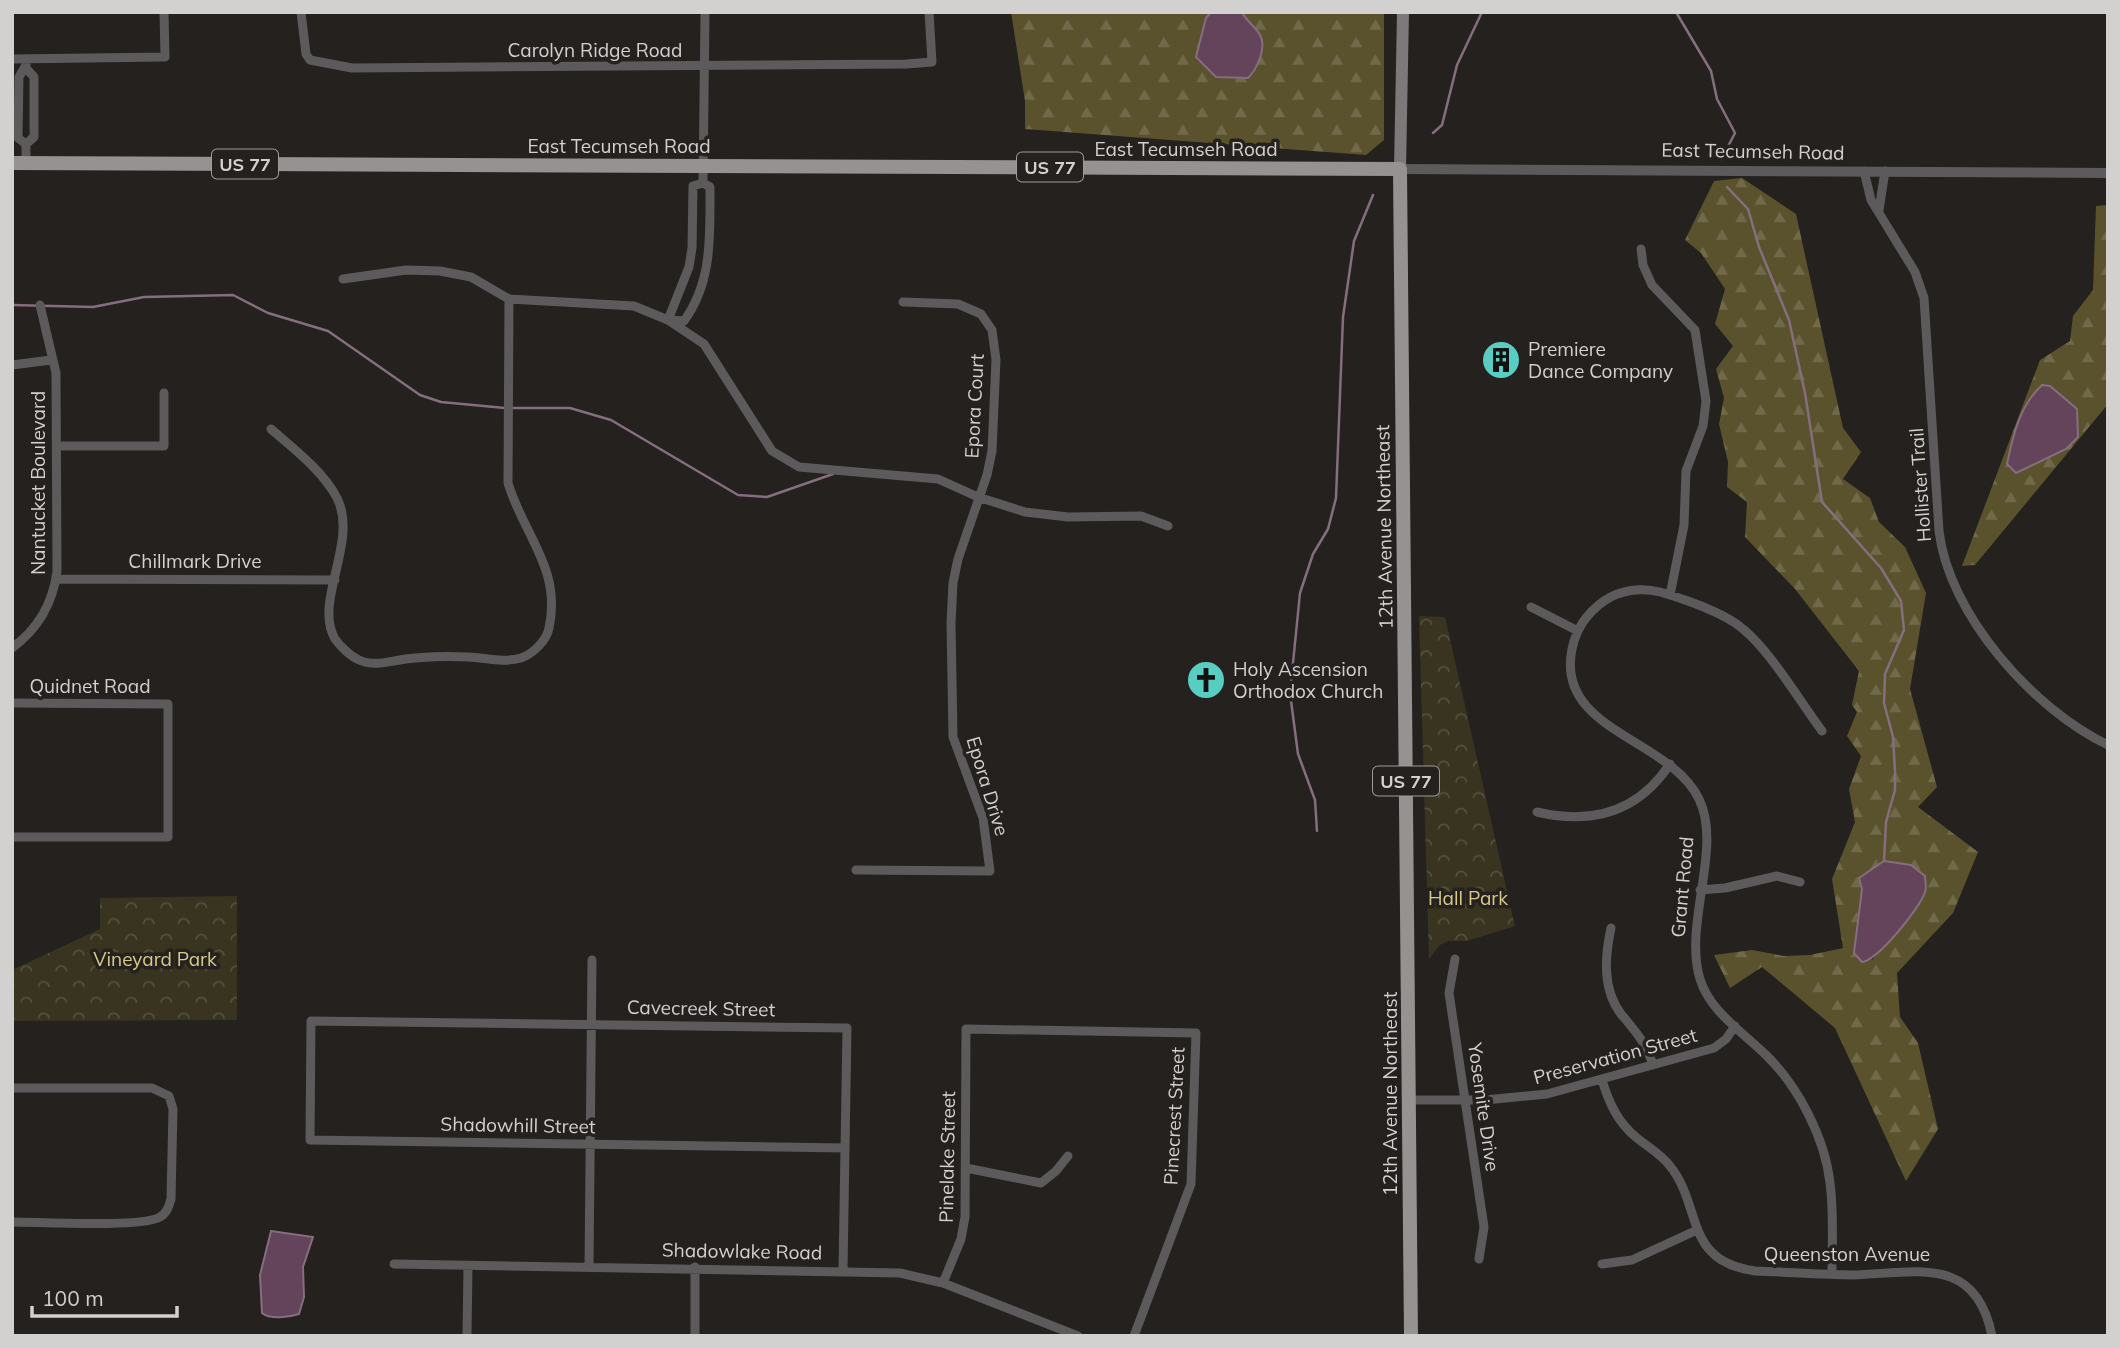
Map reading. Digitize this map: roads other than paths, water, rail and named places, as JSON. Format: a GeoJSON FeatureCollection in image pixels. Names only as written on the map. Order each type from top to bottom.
{"type":"FeatureCollection","features":[{"type":"Feature","properties":{"kind":"main road","name":"12th Avenue Northeast"},"geometry":{"type":"LineString","coordinates":[[1402,12],[1400,169],[1411,1336]]}},
{"type":"Feature","properties":{"kind":"main road","name":"East Tecumseh Road"},"geometry":{"type":"LineString","coordinates":[[19,163],[1400,169]]}},
{"type":"Feature","properties":{"kind":"street"},"geometry":{"type":"LineString","coordinates":[[12,59],[26,64],[164,57],[164,12]]}},
{"type":"Feature","properties":{"kind":"street","name":"Carolyn Ridge Road"},"geometry":{"type":"LineString","coordinates":[[301,12],[306,54],[310,60],[352,68],[881,66],[932,62],[929,12]]}},
{"type":"Feature","properties":{"kind":"street"},"geometry":{"type":"LineString","coordinates":[[703,183],[705,12]]}},
{"type":"Feature","properties":{"kind":"street"},"geometry":{"type":"LineString","coordinates":[[26,64],[19,77],[18,138],[26,144]]}},
{"type":"Feature","properties":{"kind":"street"},"geometry":{"type":"LineString","coordinates":[[19,163],[26,144],[34,137],[34,76],[26,64]]}},
{"type":"Feature","properties":{"kind":"street","name":"East Tecumseh Road"},"geometry":{"type":"LineString","coordinates":[[1400,169],[2108,173]]}},
{"type":"Feature","properties":{"kind":"street","name":"Hollister Trail"},"geometry":{"type":"LineString","coordinates":[[1864,171],[1871,200],[1914,272],[1924,298],[1929,330],[1939,531],[1946,564],[1988,640],[2016,677],[2065,719],[2108,745]]}},
{"type":"Feature","properties":{"kind":"street"},"geometry":{"type":"LineString","coordinates":[[1879,210],[1885,171]]}},
{"type":"Feature","properties":{"kind":"street"},"geometry":{"type":"LineString","coordinates":[[703,183],[710,187],[710,192],[706,271],[702,288],[684,321],[668,320],[689,267],[693,186],[703,183]]}},
{"type":"Feature","properties":{"kind":"street"},"geometry":{"type":"LineString","coordinates":[[1642,248],[1643,265],[1652,285],[1695,330],[1706,401],[1703,426],[1686,471],[1684,525],[1670,595]]}},
{"type":"Feature","properties":{"kind":"street"},"geometry":{"type":"LineString","coordinates":[[343,279],[406,270],[440,271],[471,277],[509,299],[634,306],[668,320],[704,344],[772,451],[799,467],[938,479],[978,497],[1025,512],[1068,517],[1141,516],[1168,526]]}},
{"type":"Feature","properties":{"kind":"street"},"geometry":{"type":"LineString","coordinates":[[271,429],[305,459],[337,498],[344,532],[330,621],[334,638],[359,660],[376,664],[450,656],[500,662],[524,657],[539,646],[549,630],[551,604],[541,551],[516,509],[508,483],[509,299]]}},
{"type":"Feature","properties":{"kind":"street","name":"Epora Court"},"geometry":{"type":"LineString","coordinates":[[903,302],[958,304],[981,314],[992,330],[996,360],[992,451],[978,497]]}},
{"type":"Feature","properties":{"kind":"street","name":"Nantucket Boulevard"},"geometry":{"type":"LineString","coordinates":[[12,648],[44,615],[56,579],[56,373],[40,305]]}},
{"type":"Feature","properties":{"kind":"street"},"geometry":{"type":"LineString","coordinates":[[12,365],[51,360]]}},
{"type":"Feature","properties":{"kind":"street"},"geometry":{"type":"LineString","coordinates":[[57,446],[164,446],[164,393]]}},
{"type":"Feature","properties":{"kind":"street","name":"Epora Drive"},"geometry":{"type":"LineString","coordinates":[[856,870],[990,871],[983,818],[953,737],[952,715],[953,583],[978,497]]}},
{"type":"Feature","properties":{"kind":"street","name":"Chillmark Drive"},"geometry":{"type":"LineString","coordinates":[[56,579],[335,580]]}},
{"type":"Feature","properties":{"kind":"street","name":"Grant Road"},"geometry":{"type":"LineString","coordinates":[[1822,730],[1745,630],[1728,619],[1670,595],[1646,590],[1622,592],[1598,606],[1578,631],[1570,663],[1578,697],[1601,720],[1670,764],[1684,776],[1702,806],[1706,834],[1694,953],[1697,971],[1707,996],[1784,1075],[1823,1153],[1832,1195],[1832,1274]]}},
{"type":"Feature","properties":{"kind":"street"},"geometry":{"type":"LineString","coordinates":[[1531,607],[1578,631]]}},
{"type":"Feature","properties":{"kind":"street","name":"Quidnet Road"},"geometry":{"type":"LineString","coordinates":[[12,703],[168,704],[168,837],[12,837]]}},
{"type":"Feature","properties":{"kind":"street"},"geometry":{"type":"LineString","coordinates":[[1537,813],[1565,819],[1616,810],[1647,793],[1670,764]]}},
{"type":"Feature","properties":{"kind":"street"},"geometry":{"type":"LineString","coordinates":[[1700,890],[1725,888],[1777,876],[1800,882]]}},
{"type":"Feature","properties":{"kind":"street"},"geometry":{"type":"LineString","coordinates":[[1611,928],[1605,958],[1612,999],[1646,1043],[1653,1065]]}},
{"type":"Feature","properties":{"kind":"street","name":"Yosemite Drive"},"geometry":{"type":"LineString","coordinates":[[1455,959],[1450,993],[1484,1227],[1479,1259]]}},
{"type":"Feature","properties":{"kind":"street"},"geometry":{"type":"LineString","coordinates":[[589,1267],[592,960]]}},
{"type":"Feature","properties":{"kind":"street","name":"Cavecreek Street"},"geometry":{"type":"LineString","coordinates":[[311,1021],[847,1028],[844,1270]]}},
{"type":"Feature","properties":{"kind":"street","name":"Shadowhill Street"},"geometry":{"type":"LineString","coordinates":[[311,1021],[310,1140],[845,1148]]}},
{"type":"Feature","properties":{"kind":"street","name":"Preservation Street"},"geometry":{"type":"LineString","coordinates":[[1409,1100],[1524,1098],[1602,1080],[1714,1048],[1726,1039],[1735,1026]]}},
{"type":"Feature","properties":{"kind":"street","name":"Pinelake Street"},"geometry":{"type":"LineString","coordinates":[[943,1283],[963,1230],[966,1028]]}},
{"type":"Feature","properties":{"kind":"street","name":"Pinecrest Street"},"geometry":{"type":"LineString","coordinates":[[966,1028],[1196,1033],[1191,1184],[1134,1336]]}},
{"type":"Feature","properties":{"kind":"street","name":"Queenston Avenue"},"geometry":{"type":"LineString","coordinates":[[1602,1080],[1609,1103],[1624,1126],[1672,1167],[1697,1230],[1710,1250],[1741,1269],[1832,1274],[1931,1271],[1950,1276],[1969,1288],[1978,1298],[1992,1336]]}},
{"type":"Feature","properties":{"kind":"street"},"geometry":{"type":"LineString","coordinates":[[12,1088],[152,1088],[169,1096],[173,1109],[171,1199],[168,1209],[160,1218],[137,1222],[12,1222]]}},
{"type":"Feature","properties":{"kind":"street"},"geometry":{"type":"LineString","coordinates":[[966,1168],[1041,1182],[1056,1171],[1068,1156]]}},
{"type":"Feature","properties":{"kind":"street"},"geometry":{"type":"LineString","coordinates":[[1602,1264],[1632,1260],[1697,1230]]}},
{"type":"Feature","properties":{"kind":"street","name":"Shadowlake Road"},"geometry":{"type":"LineString","coordinates":[[394,1264],[695,1267],[900,1273],[943,1283],[1078,1336]]}},
{"type":"Feature","properties":{"kind":"street"},"geometry":{"type":"LineString","coordinates":[[467,1336],[468,1266]]}},
{"type":"Feature","properties":{"kind":"street"},"geometry":{"type":"LineString","coordinates":[[695,1267],[695,1336]]}},
{"type":"Feature","properties":{"kind":"waterway"},"geometry":{"type":"LineString","coordinates":[[1433,133],[1442,125],[1457,65],[1482,12]]}},
{"type":"Feature","properties":{"kind":"waterway"},"geometry":{"type":"LineString","coordinates":[[1676,12],[1711,71],[1717,99],[1735,133],[1721,160]]}},
{"type":"Feature","properties":{"kind":"waterway"},"geometry":{"type":"LineString","coordinates":[[1727,187],[1748,209],[1759,247],[1789,320],[1805,393],[1822,502],[1881,568],[1901,601],[1904,630],[1885,674],[1884,703],[1893,737],[1895,790],[1886,822],[1884,861]]}},
{"type":"Feature","properties":{"kind":"waterway"},"geometry":{"type":"LineString","coordinates":[[1317,831],[1315,800],[1298,754],[1290,693],[1300,593],[1313,554],[1328,529],[1336,498],[1343,317],[1354,241],[1373,195]]}},
{"type":"Feature","properties":{"kind":"waterway"},"geometry":{"type":"LineString","coordinates":[[12,305],[93,307],[144,297],[233,295],[268,313],[328,331],[420,395],[441,402],[505,408]]}},
{"type":"Feature","properties":{"kind":"waterway"},"geometry":{"type":"LineString","coordinates":[[512,408],[570,408],[611,420],[738,495],[767,497],[833,474]]}},
{"type":"Feature","properties":{"kind":"place","name":"Premiere Dance Company"},"geometry":{"type":"Point","coordinates":[1501,360]}},
{"type":"Feature","properties":{"kind":"place","name":"Holy Ascension Orthodox Church"},"geometry":{"type":"Point","coordinates":[1206,680]}},
{"type":"Feature","properties":{"kind":"park label","name":"Hall Park"},"geometry":{"type":"Point","coordinates":[1468,898]}},
{"type":"Feature","properties":{"kind":"park label","name":"Vineyard Park"},"geometry":{"type":"Point","coordinates":[155,959]}}]}
